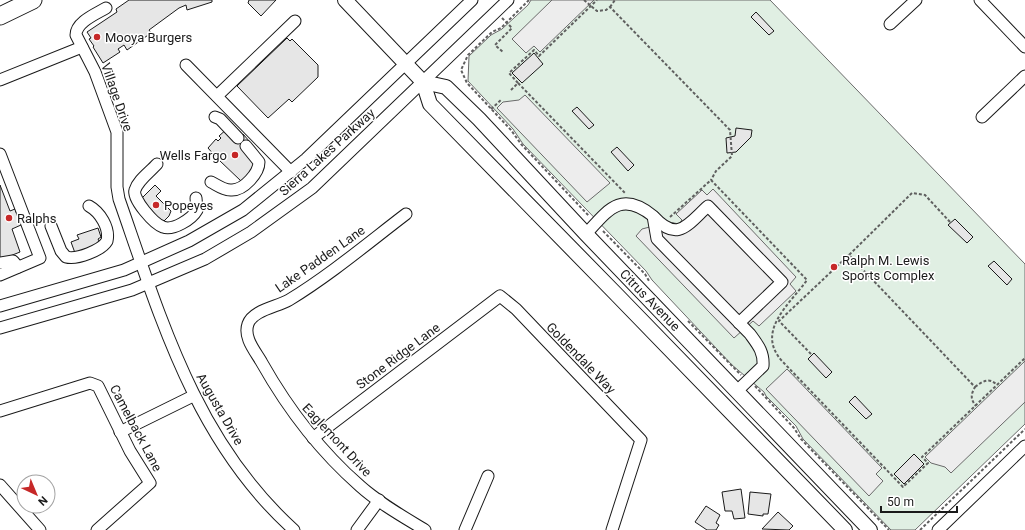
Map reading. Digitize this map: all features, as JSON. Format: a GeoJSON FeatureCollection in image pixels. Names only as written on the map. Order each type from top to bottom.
{"type":"FeatureCollection","features":[{"type":"Feature","properties":{"kind":"highway"},"geometry":{"type":"LineString","coordinates":[[0,16],[33,0]]}},
{"type":"Feature","properties":{"kind":"main road","name":"Citrus Avenue"},"geometry":{"type":"LineString","coordinates":[[345,0],[423,82],[430,104],[618,295],[844,530]]}},
{"type":"Feature","properties":{"kind":"main road","name":"Citrus Avenue"},"geometry":{"type":"LineString","coordinates":[[423,82],[446,87],[870,530]]}},
{"type":"Feature","properties":{"kind":"street","name":"Sierra Lakes Parkway"},"geometry":{"type":"LineString","coordinates":[[0,306],[66,288],[142,263],[174,249],[222,223],[257,199],[291,172],[472,0]]}},
{"type":"Feature","properties":{"kind":"street","name":"Sierra Lakes Parkway"},"geometry":{"type":"LineString","coordinates":[[0,328],[132,290],[206,259],[251,232],[312,188],[508,0]]}},
{"type":"Feature","properties":{"kind":"street"},"geometry":{"type":"LineString","coordinates":[[890,24],[916,0]]}},
{"type":"Feature","properties":{"kind":"street"},"geometry":{"type":"LineString","coordinates":[[980,0],[1025,47]]}},
{"type":"Feature","properties":{"kind":"street","name":"Village Drive"},"geometry":{"type":"LineString","coordinates":[[106,8],[80,25],[76,31],[76,35],[95,72],[115,126],[117,140],[117,186],[119,199],[142,263]]}},
{"type":"Feature","properties":{"kind":"street"},"geometry":{"type":"LineString","coordinates":[[217,96],[295,21]]}},
{"type":"Feature","properties":{"kind":"street"},"geometry":{"type":"LineString","coordinates":[[0,80],[82,47]]}},
{"type":"Feature","properties":{"kind":"street"},"geometry":{"type":"LineString","coordinates":[[186,65],[291,172]]}},
{"type":"Feature","properties":{"kind":"street"},"geometry":{"type":"LineString","coordinates":[[982,117],[1025,76]]}},
{"type":"Feature","properties":{"kind":"street"},"geometry":{"type":"LineString","coordinates":[[211,182],[227,189],[234,190],[253,178],[258,170],[259,162],[220,119],[215,117]]}},
{"type":"Feature","properties":{"kind":"street"},"geometry":{"type":"LineString","coordinates":[[0,154],[40,258],[0,275]]}},
{"type":"Feature","properties":{"kind":"street"},"geometry":{"type":"LineString","coordinates":[[157,164],[137,186],[134,194],[137,202],[158,225],[164,228],[172,227],[189,218],[197,210],[196,198]]}},
{"type":"Feature","properties":{"kind":"street"},"geometry":{"type":"LineString","coordinates":[[586,234],[613,207],[624,202],[634,204],[653,216],[663,227],[671,230],[679,230],[708,206],[782,282],[739,323]]}},
{"type":"Feature","properties":{"kind":"street"},"geometry":{"type":"LineString","coordinates":[[51,226],[61,251],[66,257],[73,258],[102,247],[107,241],[107,233],[100,215],[89,206]]}},
{"type":"Feature","properties":{"kind":"street","name":"Lake Padden Lane"},"geometry":{"type":"LineString","coordinates":[[248,324],[258,313],[287,301],[310,286],[406,214]]}},
{"type":"Feature","properties":{"kind":"street"},"geometry":{"type":"LineString","coordinates":[[653,216],[657,238],[739,323],[760,347],[764,356],[763,366],[737,391]]}},
{"type":"Feature","properties":{"kind":"street"},"geometry":{"type":"LineString","coordinates":[[0,263],[13,261],[18,267]]}},
{"type":"Feature","properties":{"kind":"street","name":"Augusta Drive"},"geometry":{"type":"LineString","coordinates":[[142,263],[193,396],[218,439],[246,478],[271,507],[294,530]]}},
{"type":"Feature","properties":{"kind":"street","name":"Stone Ridge Lane"},"geometry":{"type":"LineString","coordinates":[[313,438],[500,296]]}},
{"type":"Feature","properties":{"kind":"street","name":"Goldendale Way"},"geometry":{"type":"LineString","coordinates":[[500,296],[516,310],[640,440],[612,530]]}},
{"type":"Feature","properties":{"kind":"street","name":"Eaglemont Drive"},"geometry":{"type":"LineString","coordinates":[[248,324],[247,336],[277,390],[313,438],[354,480],[379,500],[425,530]]}},
{"type":"Feature","properties":{"kind":"street","name":"Camelback Lane"},"geometry":{"type":"LineString","coordinates":[[0,411],[90,383],[98,386],[120,432],[150,483],[97,530]]}},
{"type":"Feature","properties":{"kind":"street"},"geometry":{"type":"LineString","coordinates":[[120,432],[193,396]]}},
{"type":"Feature","properties":{"kind":"street"},"geometry":{"type":"LineString","coordinates":[[938,530],[1025,446]]}},
{"type":"Feature","properties":{"kind":"street"},"geometry":{"type":"LineString","coordinates":[[464,530],[488,476]]}},
{"type":"Feature","properties":{"kind":"street"},"geometry":{"type":"LineString","coordinates":[[0,486],[40,530]]}},
{"type":"Feature","properties":{"kind":"street"},"geometry":{"type":"LineString","coordinates":[[357,530],[379,500]]}},
{"type":"Feature","properties":{"kind":"path"},"geometry":{"type":"LineString","coordinates":[[529,0],[501,28],[492,32],[468,55],[461,70],[467,83],[511,130],[521,144],[653,285]]}},
{"type":"Feature","properties":{"kind":"path"},"geometry":{"type":"LineString","coordinates":[[584,0],[594,9],[601,11],[610,7],[615,0]]}},
{"type":"Feature","properties":{"kind":"path"},"geometry":{"type":"LineString","coordinates":[[597,0],[539,56],[534,50],[509,73],[612,181],[628,194]]}},
{"type":"Feature","properties":{"kind":"path"},"geometry":{"type":"LineString","coordinates":[[610,7],[730,130],[732,156],[716,171],[711,180],[671,217],[665,217]]}},
{"type":"Feature","properties":{"kind":"path"},"geometry":{"type":"LineString","coordinates":[[496,12],[512,28],[496,45],[503,52]]}},
{"type":"Feature","properties":{"kind":"path"},"geometry":{"type":"LineString","coordinates":[[511,90],[518,83]]}},
{"type":"Feature","properties":{"kind":"path"},"geometry":{"type":"LineString","coordinates":[[491,109],[501,100]]}},
{"type":"Feature","properties":{"kind":"path"},"geometry":{"type":"LineString","coordinates":[[711,180],[807,280],[775,321],[773,342],[778,357],[903,487],[928,463],[922,457],[1025,358]]}},
{"type":"Feature","properties":{"kind":"path"},"geometry":{"type":"LineString","coordinates":[[775,321],[780,321],[912,194],[925,196],[950,222]]}},
{"type":"Feature","properties":{"kind":"path"},"geometry":{"type":"LineString","coordinates":[[849,255],[975,387]]}},
{"type":"Feature","properties":{"kind":"path"},"geometry":{"type":"LineString","coordinates":[[684,318],[732,367],[759,390],[794,428],[801,439],[889,530]]}},
{"type":"Feature","properties":{"kind":"path"},"geometry":{"type":"LineString","coordinates":[[780,321],[811,354]]}},
{"type":"Feature","properties":{"kind":"path"},"geometry":{"type":"LineString","coordinates":[[976,406],[972,402],[971,395],[975,387],[986,380],[992,381],[997,385]]}},
{"type":"Feature","properties":{"kind":"path"},"geometry":{"type":"LineString","coordinates":[[920,530],[1025,429]]}},
{"type":"Feature","properties":{"kind":"green space","name":"Ralph M. Lewis Sports Complex"},"geometry":{"type":"Polygon","coordinates":[[[531,0],[770,0],[1025,264],[1025,424],[915,530],[891,530],[803,439],[796,426],[766,396],[764,392],[732,365],[652,280],[646,271],[523,144],[513,129],[468,81],[469,56],[491,35],[502,29],[528,5],[531,0]]]}},
{"type":"Feature","properties":{"kind":"shaded area"},"geometry":{"type":"Polygon","coordinates":[[[552,0],[594,0],[540,52],[534,46],[526,53],[512,39],[552,0]]]}},
{"type":"Feature","properties":{"kind":"shaded area"},"geometry":{"type":"Polygon","coordinates":[[[525,95],[610,183],[587,202],[497,108],[503,102],[519,100],[525,95]]]}},
{"type":"Feature","properties":{"kind":"shaded area"},"geometry":{"type":"Polygon","coordinates":[[[713,189],[796,277],[790,284],[796,291],[759,326],[753,321],[734,338],[636,236],[642,229],[669,222],[679,224],[682,220],[676,214],[702,190],[707,195],[713,189]]]}},
{"type":"Feature","properties":{"kind":"shaded area"},"geometry":{"type":"Polygon","coordinates":[[[1025,361],[1025,402],[951,473],[945,467],[931,463],[925,457],[1025,361]]]}},
{"type":"Feature","properties":{"kind":"shaded area"},"geometry":{"type":"Polygon","coordinates":[[[787,369],[882,468],[876,474],[883,481],[869,496],[766,389],[787,369]]]}},
{"type":"Feature","properties":{"kind":"building"},"geometry":{"type":"Polygon","coordinates":[[[129,0],[212,0],[212,2],[187,10],[186,5],[179,8],[149,30],[151,33],[127,50],[124,45],[118,49],[120,52],[103,63],[93,47],[94,46],[89,39],[91,38],[87,32],[117,12],[116,9],[129,0]]]}},
{"type":"Feature","properties":{"kind":"building"},"geometry":{"type":"Polygon","coordinates":[[[249,0],[276,0],[261,16],[248,3],[249,0]]]}},
{"type":"Feature","properties":{"kind":"building"},"geometry":{"type":"Polygon","coordinates":[[[756,12],[774,31],[769,35],[751,17],[756,12]]]}},
{"type":"Feature","properties":{"kind":"building"},"geometry":{"type":"Polygon","coordinates":[[[287,38],[290,41],[292,39],[318,65],[318,77],[292,102],[289,99],[268,118],[237,86],[287,38]]]}},
{"type":"Feature","properties":{"kind":"building"},"geometry":{"type":"Polygon","coordinates":[[[534,53],[543,64],[522,83],[512,73],[534,53]]]}},
{"type":"Feature","properties":{"kind":"building"},"geometry":{"type":"Polygon","coordinates":[[[577,107],[594,125],[589,129],[572,111],[577,107]]]}},
{"type":"Feature","properties":{"kind":"building","name":"Wells Fargo"},"geometry":{"type":"Polygon","coordinates":[[[228,128],[236,140],[243,134],[250,142],[245,148],[255,156],[253,170],[241,181],[219,160],[221,158],[218,154],[215,156],[208,148],[216,139],[218,141],[221,138],[219,136],[228,128]]]}},
{"type":"Feature","properties":{"kind":"building"},"geometry":{"type":"Polygon","coordinates":[[[736,128],[752,130],[751,137],[736,152],[727,153],[726,138],[735,136],[736,128]]]}},
{"type":"Feature","properties":{"kind":"building"},"geometry":{"type":"Polygon","coordinates":[[[617,147],[634,165],[628,171],[611,152],[617,147]]]}},
{"type":"Feature","properties":{"kind":"building","name":"Ralphs"},"geometry":{"type":"Polygon","coordinates":[[[0,185],[10,211],[15,209],[21,225],[12,229],[20,252],[0,260],[0,185]]]}},
{"type":"Feature","properties":{"kind":"building","name":"Popeyes"},"geometry":{"type":"Polygon","coordinates":[[[155,185],[161,191],[156,196],[171,211],[169,216],[161,224],[153,216],[155,214],[141,199],[155,185]]]}},
{"type":"Feature","properties":{"kind":"building"},"geometry":{"type":"Polygon","coordinates":[[[955,219],[973,237],[967,243],[948,225],[955,219]]]}},
{"type":"Feature","properties":{"kind":"building"},"geometry":{"type":"Polygon","coordinates":[[[98,228],[101,237],[98,239],[100,243],[75,253],[71,242],[79,239],[77,235],[98,228]]]}},
{"type":"Feature","properties":{"kind":"building"},"geometry":{"type":"Polygon","coordinates":[[[994,261],[1012,279],[1007,285],[988,266],[994,261]]]}},
{"type":"Feature","properties":{"kind":"building"},"geometry":{"type":"Polygon","coordinates":[[[814,353],[832,372],[826,378],[808,359],[814,353]]]}},
{"type":"Feature","properties":{"kind":"building"},"geometry":{"type":"Polygon","coordinates":[[[855,396],[872,414],[866,419],[849,402],[855,396]]]}},
{"type":"Feature","properties":{"kind":"building"},"geometry":{"type":"Polygon","coordinates":[[[914,454],[924,464],[904,484],[894,474],[914,454]]]}},
{"type":"Feature","properties":{"kind":"building"},"geometry":{"type":"Polygon","coordinates":[[[741,489],[745,518],[734,519],[732,511],[725,511],[722,492],[741,489]]]}},
{"type":"Feature","properties":{"kind":"building"},"geometry":{"type":"Polygon","coordinates":[[[750,492],[771,494],[768,514],[763,514],[763,516],[748,514],[750,492]]]}},
{"type":"Feature","properties":{"kind":"building"},"geometry":{"type":"Polygon","coordinates":[[[706,506],[720,515],[716,523],[719,525],[716,530],[707,530],[695,522],[706,506]]]}},
{"type":"Feature","properties":{"kind":"building"},"geometry":{"type":"Polygon","coordinates":[[[778,512],[793,526],[789,530],[762,529],[778,512]]]}},
{"type":"Feature","properties":{"kind":"place","name":"Mooya Burgers"},"geometry":{"type":"Point","coordinates":[97,37]}},
{"type":"Feature","properties":{"kind":"place","name":"Wells Fargo"},"geometry":{"type":"Point","coordinates":[235,155]}},
{"type":"Feature","properties":{"kind":"place","name":"Popeyes"},"geometry":{"type":"Point","coordinates":[156,205]}},
{"type":"Feature","properties":{"kind":"place","name":"Ralphs"},"geometry":{"type":"Point","coordinates":[9,218]}},
{"type":"Feature","properties":{"kind":"place","name":"Ralph M. Lewis Sports Complex"},"geometry":{"type":"Point","coordinates":[834,267]}}]}
